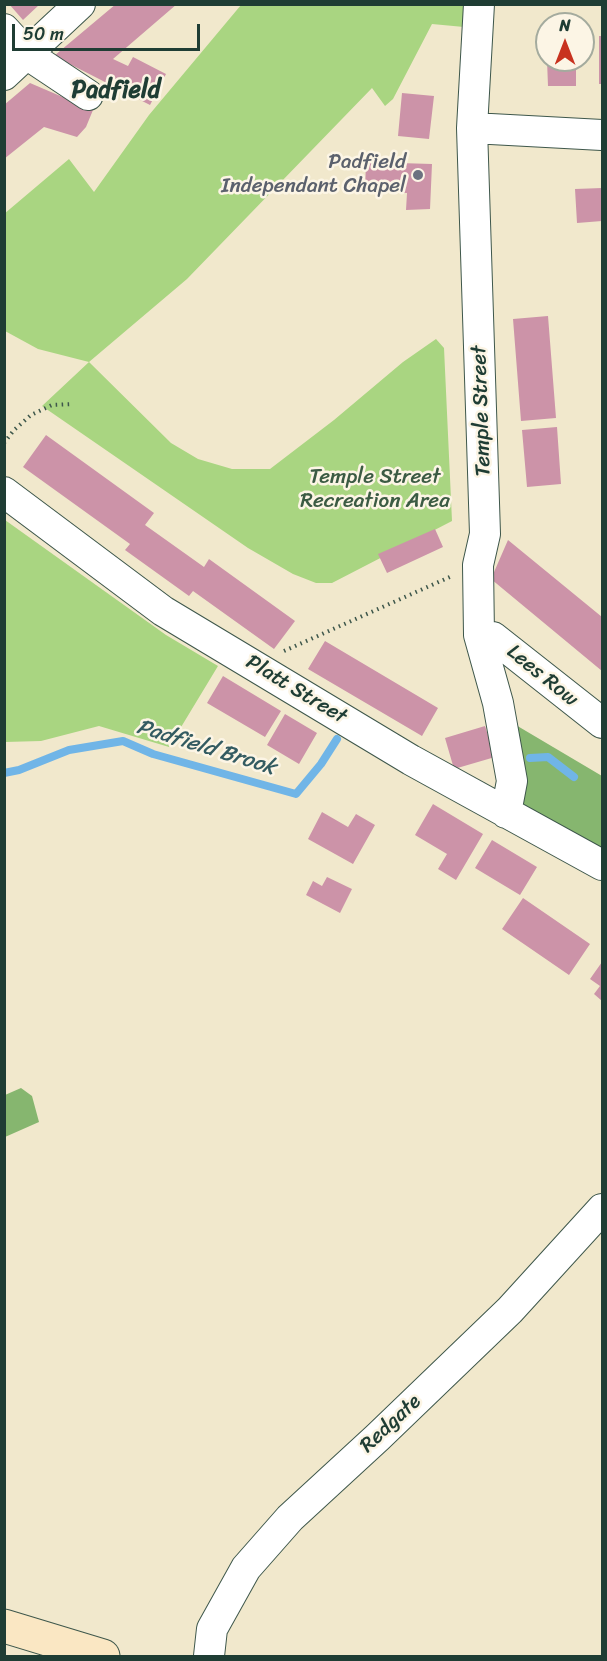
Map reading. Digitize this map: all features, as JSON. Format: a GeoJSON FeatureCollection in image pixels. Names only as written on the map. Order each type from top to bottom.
{"type":"FeatureCollection","features":[{"type":"Feature","properties":{"kind":"street"},"geometry":{"type":"LineString","coordinates":[[4,75],[80,4]]}},
{"type":"Feature","properties":{"kind":"street","name":"Temple Street"},"geometry":{"type":"LineString","coordinates":[[479,4],[472,128],[486,534],[478,565],[479,635],[498,704],[512,781],[506,813]]}},
{"type":"Feature","properties":{"kind":"street"},"geometry":{"type":"LineString","coordinates":[[4,29],[28,55],[88,95]]}},
{"type":"Feature","properties":{"kind":"street"},"geometry":{"type":"LineString","coordinates":[[472,128],[603,135]]}},
{"type":"Feature","properties":{"kind":"street","name":"Platt Street"},"geometry":{"type":"LineString","coordinates":[[4,492],[163,611],[411,760],[603,865]]}},
{"type":"Feature","properties":{"kind":"street","name":"Lees Row"},"geometry":{"type":"LineString","coordinates":[[479,635],[493,637],[603,723]]}},
{"type":"Feature","properties":{"kind":"street","name":"Redgate"},"geometry":{"type":"LineString","coordinates":[[209,1656],[212,1629],[246,1568],[290,1518],[510,1310],[603,1209]]}},
{"type":"Feature","properties":{"kind":"street"},"geometry":{"type":"LineString","coordinates":[[4,1626],[103,1656]]}},
{"type":"Feature","properties":{"kind":"path"},"geometry":{"type":"LineString","coordinates":[[4,443],[14,430],[31,415],[52,405],[72,404]]}},
{"type":"Feature","properties":{"kind":"path"},"geometry":{"type":"LineString","coordinates":[[261,669],[282,652],[478,565]]}},
{"type":"Feature","properties":{"kind":"green space"},"geometry":{"type":"Polygon","coordinates":[[[241,5],[464,5],[464,27],[432,24],[393,99],[385,106],[372,88],[187,279],[89,362],[38,349],[5,331],[4,214],[69,159],[94,192],[149,115],[241,5]]]}},
{"type":"Feature","properties":{"kind":"green space","name":"Temple Street Recreation Area"},"geometry":{"type":"Polygon","coordinates":[[[436,339],[444,348],[452,521],[332,583],[316,583],[293,574],[248,548],[42,406],[89,362],[171,443],[198,459],[232,469],[270,469],[334,420],[403,362],[436,339]]]}},
{"type":"Feature","properties":{"kind":"green space"},"geometry":{"type":"Polygon","coordinates":[[[5,520],[166,635],[218,666],[169,747],[99,726],[41,741],[5,742],[5,520]]]}},
{"type":"Feature","properties":{"kind":"green space"},"geometry":{"type":"Polygon","coordinates":[[[504,718],[602,776],[602,859],[515,810],[504,718]]]}},
{"type":"Feature","properties":{"kind":"green space"},"geometry":{"type":"Polygon","coordinates":[[[21,1088],[32,1096],[39,1122],[5,1137],[5,1095],[21,1088]]]}},
{"type":"Feature","properties":{"kind":"building"},"geometry":{"type":"Polygon","coordinates":[[[9,4],[40,4],[23,20],[9,4]]]}},
{"type":"Feature","properties":{"kind":"building"},"geometry":{"type":"Polygon","coordinates":[[[116,4],[177,4],[113,59],[128,66],[133,57],[166,74],[150,105],[54,56],[116,4]]]}},
{"type":"Feature","properties":{"kind":"building"},"geometry":{"type":"Polygon","coordinates":[[[599,36],[602,36],[602,84],[599,84],[599,36]]]}},
{"type":"Feature","properties":{"kind":"building"},"geometry":{"type":"Polygon","coordinates":[[[547,72],[576,72],[576,86],[548,86],[547,72]]]}},
{"type":"Feature","properties":{"kind":"building"},"geometry":{"type":"Polygon","coordinates":[[[30,83],[93,110],[86,127],[77,137],[44,127],[4,159],[4,105],[30,83]]]}},
{"type":"Feature","properties":{"kind":"building"},"geometry":{"type":"Polygon","coordinates":[[[402,93],[434,96],[429,139],[398,136],[402,93]]]}},
{"type":"Feature","properties":{"kind":"building"},"geometry":{"type":"Polygon","coordinates":[[[366,162],[432,164],[430,209],[406,210],[407,193],[365,191],[366,162]]]}},
{"type":"Feature","properties":{"kind":"building"},"geometry":{"type":"Polygon","coordinates":[[[602,188],[602,221],[577,223],[575,189],[602,188]]]}},
{"type":"Feature","properties":{"kind":"building"},"geometry":{"type":"Polygon","coordinates":[[[548,316],[556,418],[521,421],[513,319],[548,316]]]}},
{"type":"Feature","properties":{"kind":"building"},"geometry":{"type":"Polygon","coordinates":[[[557,427],[561,484],[527,487],[522,430],[557,427]]]}},
{"type":"Feature","properties":{"kind":"building"},"geometry":{"type":"Polygon","coordinates":[[[46,435],[154,513],[145,525],[204,567],[209,559],[295,621],[274,649],[193,591],[189,596],[125,550],[130,544],[23,467],[46,435]]]}},
{"type":"Feature","properties":{"kind":"building"},"geometry":{"type":"Polygon","coordinates":[[[435,529],[443,547],[387,573],[378,554],[435,529]]]}},
{"type":"Feature","properties":{"kind":"building"},"geometry":{"type":"Polygon","coordinates":[[[508,540],[602,617],[602,671],[491,579],[508,540]]]}},
{"type":"Feature","properties":{"kind":"building"},"geometry":{"type":"Polygon","coordinates":[[[325,641],[438,708],[422,736],[308,669],[325,641]]]}},
{"type":"Feature","properties":{"kind":"building"},"geometry":{"type":"Polygon","coordinates":[[[223,676],[281,711],[265,737],[207,703],[223,676]]]}},
{"type":"Feature","properties":{"kind":"building"},"geometry":{"type":"Polygon","coordinates":[[[285,714],[317,733],[299,764],[267,745],[285,714]]]}},
{"type":"Feature","properties":{"kind":"building"},"geometry":{"type":"Polygon","coordinates":[[[485,726],[495,757],[454,769],[445,738],[485,726]]]}},
{"type":"Feature","properties":{"kind":"building"},"geometry":{"type":"Polygon","coordinates":[[[433,804],[483,834],[456,880],[438,869],[447,854],[415,835],[433,804]]]}},
{"type":"Feature","properties":{"kind":"building"},"geometry":{"type":"Polygon","coordinates":[[[322,812],[348,827],[356,814],[375,825],[353,864],[308,839],[322,812]]]}},
{"type":"Feature","properties":{"kind":"building"},"geometry":{"type":"Polygon","coordinates":[[[492,840],[537,867],[520,895],[475,868],[492,840]]]}},
{"type":"Feature","properties":{"kind":"building"},"geometry":{"type":"Polygon","coordinates":[[[327,877],[352,889],[340,913],[306,895],[313,881],[322,886],[327,877]]]}},
{"type":"Feature","properties":{"kind":"building"},"geometry":{"type":"Polygon","coordinates":[[[523,898],[590,944],[569,975],[502,929],[523,898]]]}},
{"type":"Feature","properties":{"kind":"building"},"geometry":{"type":"Polygon","coordinates":[[[602,962],[602,1001],[594,994],[600,986],[590,979],[602,962]]]}},
{"type":"Feature","properties":{"kind":"waterway","name":"Padfield Brook"},"geometry":{"type":"LineString","coordinates":[[4,773],[19,770],[69,750],[123,741],[153,754],[296,794],[321,764],[337,739]]}},
{"type":"Feature","properties":{"kind":"waterway"},"geometry":{"type":"LineString","coordinates":[[530,758],[548,757],[574,777]]}},
{"type":"Feature","properties":{"kind":"place","name":"Padfield Independant Chapel"},"geometry":{"type":"Point","coordinates":[418,175]}},
{"type":"Feature","properties":{"kind":"district","name":"Padfield"},"geometry":{"type":"Point","coordinates":[116,91]}}]}
